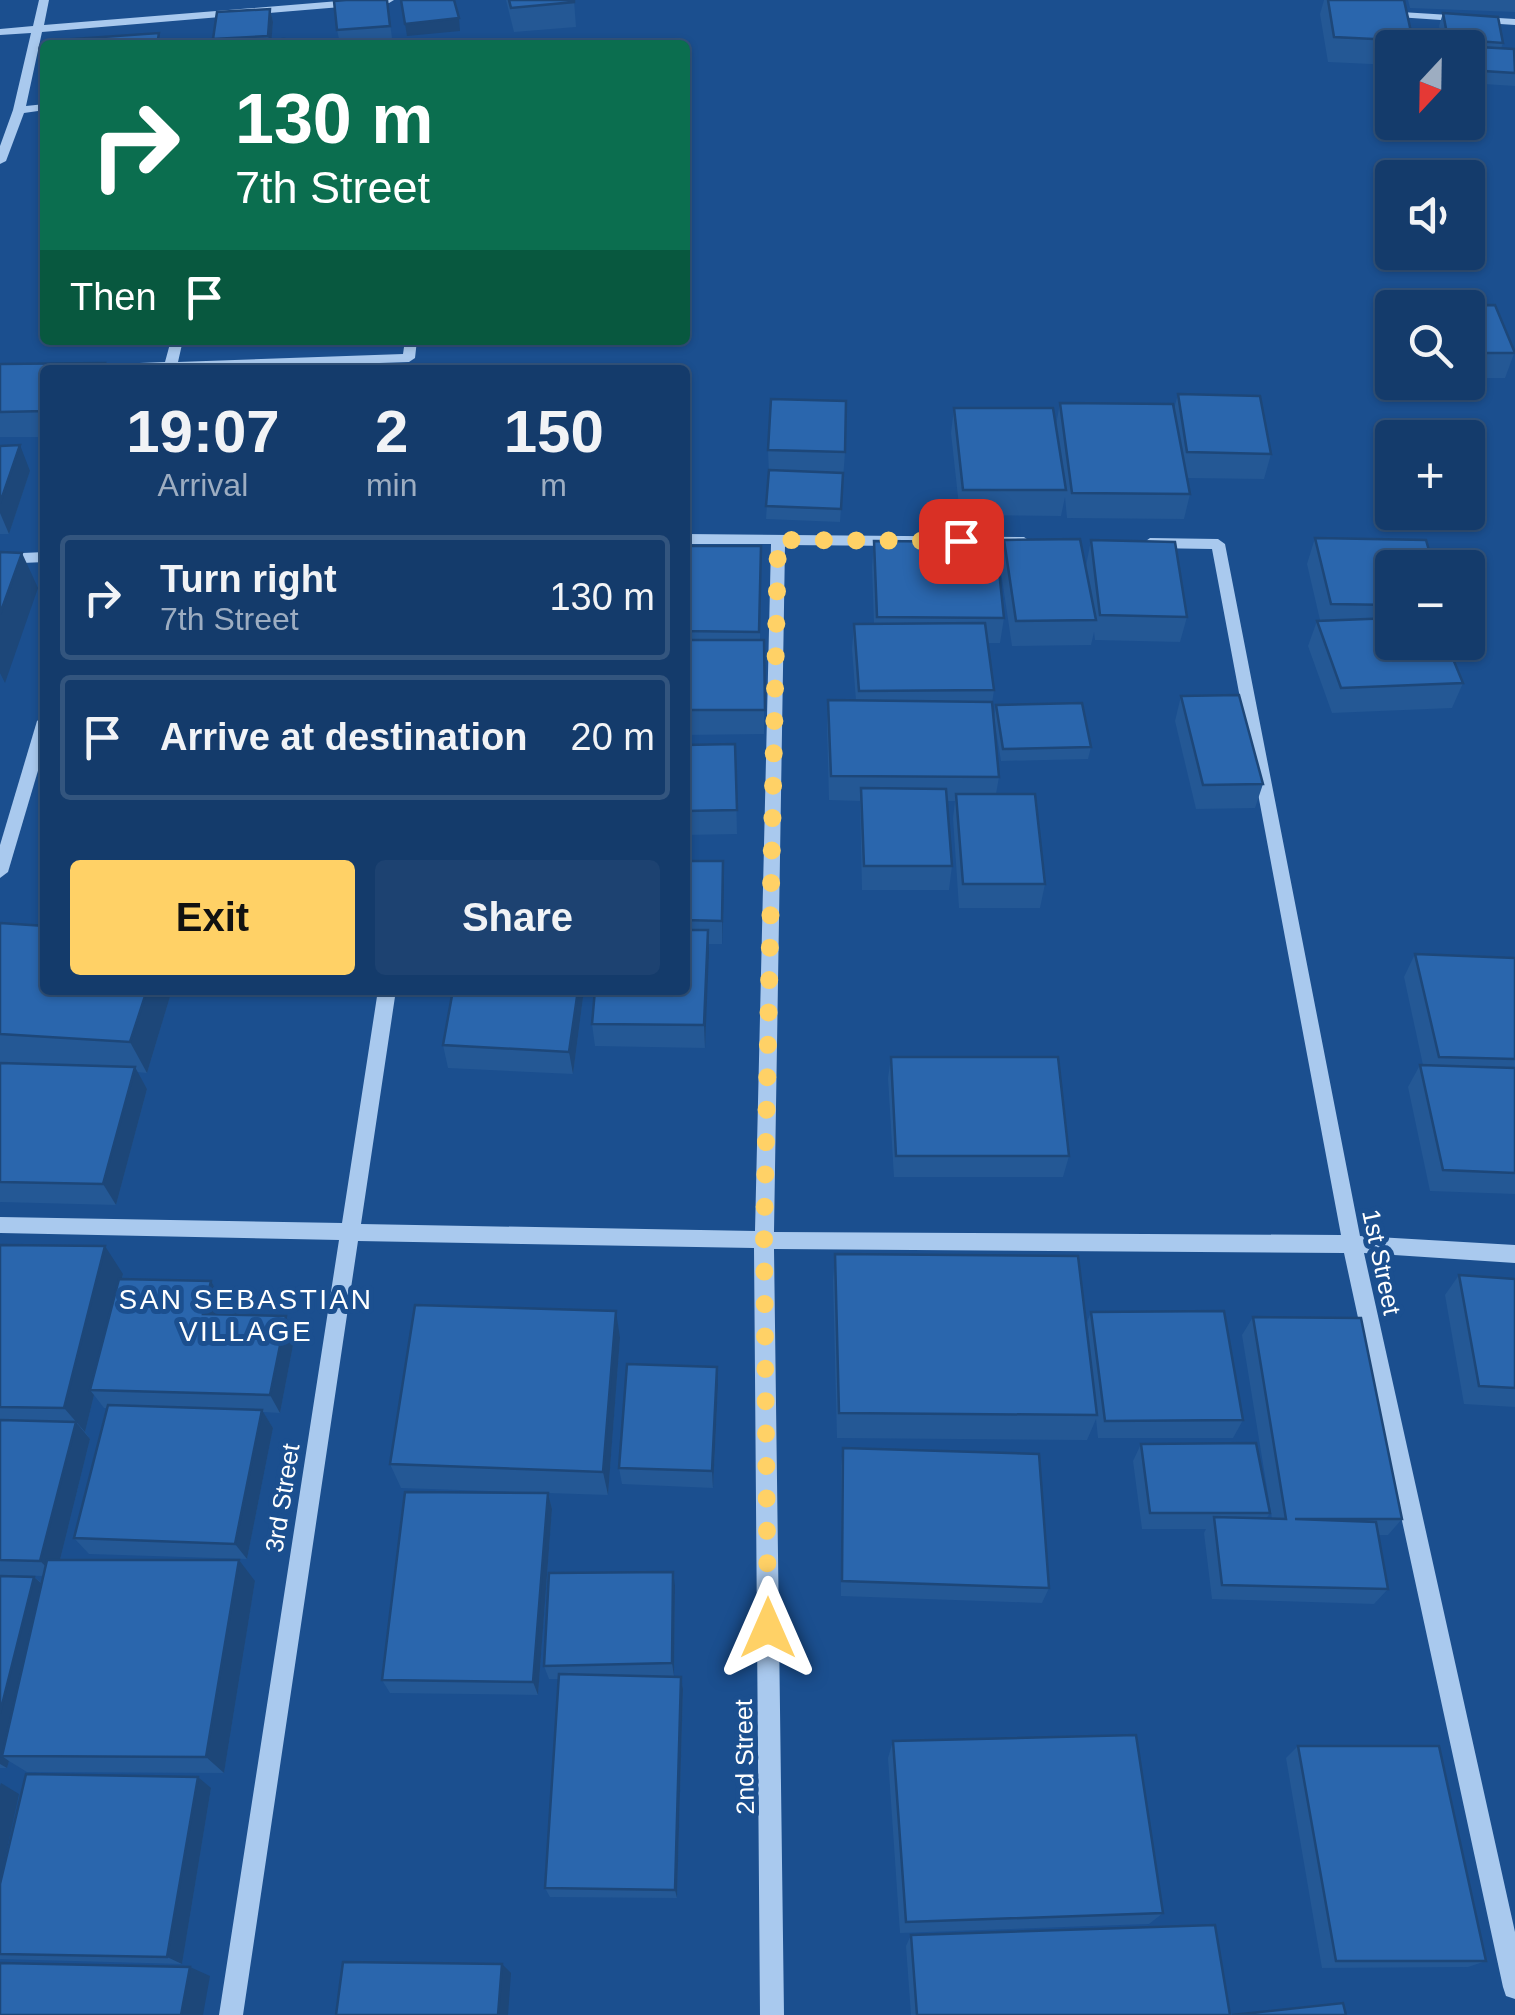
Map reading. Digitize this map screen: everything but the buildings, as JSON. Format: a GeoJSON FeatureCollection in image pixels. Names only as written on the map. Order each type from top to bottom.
{"type":"FeatureCollection","features":[{"type":"Feature","properties":{"kind":"street"},"geometry":{"type":"LineString","coordinates":[[0,161],[20,110],[44,0]]}},
{"type":"Feature","properties":{"kind":"street"},"geometry":{"type":"LineString","coordinates":[[0,32],[293,4],[389,0]]}},
{"type":"Feature","properties":{"kind":"street"},"geometry":{"type":"LineString","coordinates":[[1401,15],[1515,22]]}},
{"type":"Feature","properties":{"kind":"street"},"geometry":{"type":"LineString","coordinates":[[20,110],[40,108]]}},
{"type":"Feature","properties":{"kind":"street"},"geometry":{"type":"LineString","coordinates":[[201,365],[409,358],[410,345]]}},
{"type":"Feature","properties":{"kind":"street"},"geometry":{"type":"LineString","coordinates":[[690,539],[1046,542]]}},
{"type":"Feature","properties":{"kind":"street","name":"2nd Street"},"geometry":{"type":"LineString","coordinates":[[772,2015],[764,1240],[778,540]]}},
{"type":"Feature","properties":{"kind":"street","name":"1st Street"},"geometry":{"type":"LineString","coordinates":[[1141,543],[1218,544],[1352,1244],[1515,1987]]}},
{"type":"Feature","properties":{"kind":"street"},"geometry":{"type":"LineString","coordinates":[[0,559],[40,557]]}},
{"type":"Feature","properties":{"kind":"street"},"geometry":{"type":"LineString","coordinates":[[0,872],[40,738]]}},
{"type":"Feature","properties":{"kind":"street","name":"3rd Street"},"geometry":{"type":"LineString","coordinates":[[231,2015],[386,995]]}},
{"type":"Feature","properties":{"kind":"street"},"geometry":{"type":"LineString","coordinates":[[0,1225],[764,1240],[1352,1244],[1515,1254]]}},
{"type":"Feature","properties":{"kind":"district","name":"SAN SEBASTIAN VILLAGE"},"geometry":{"type":"Point","coordinates":[246,1315]}},
{"type":"Feature","properties":{"kind":"route"},"geometry":{"type":"LineString","coordinates":[[768,1628],[764,1240],[778,540],[961,541]]}}]}
